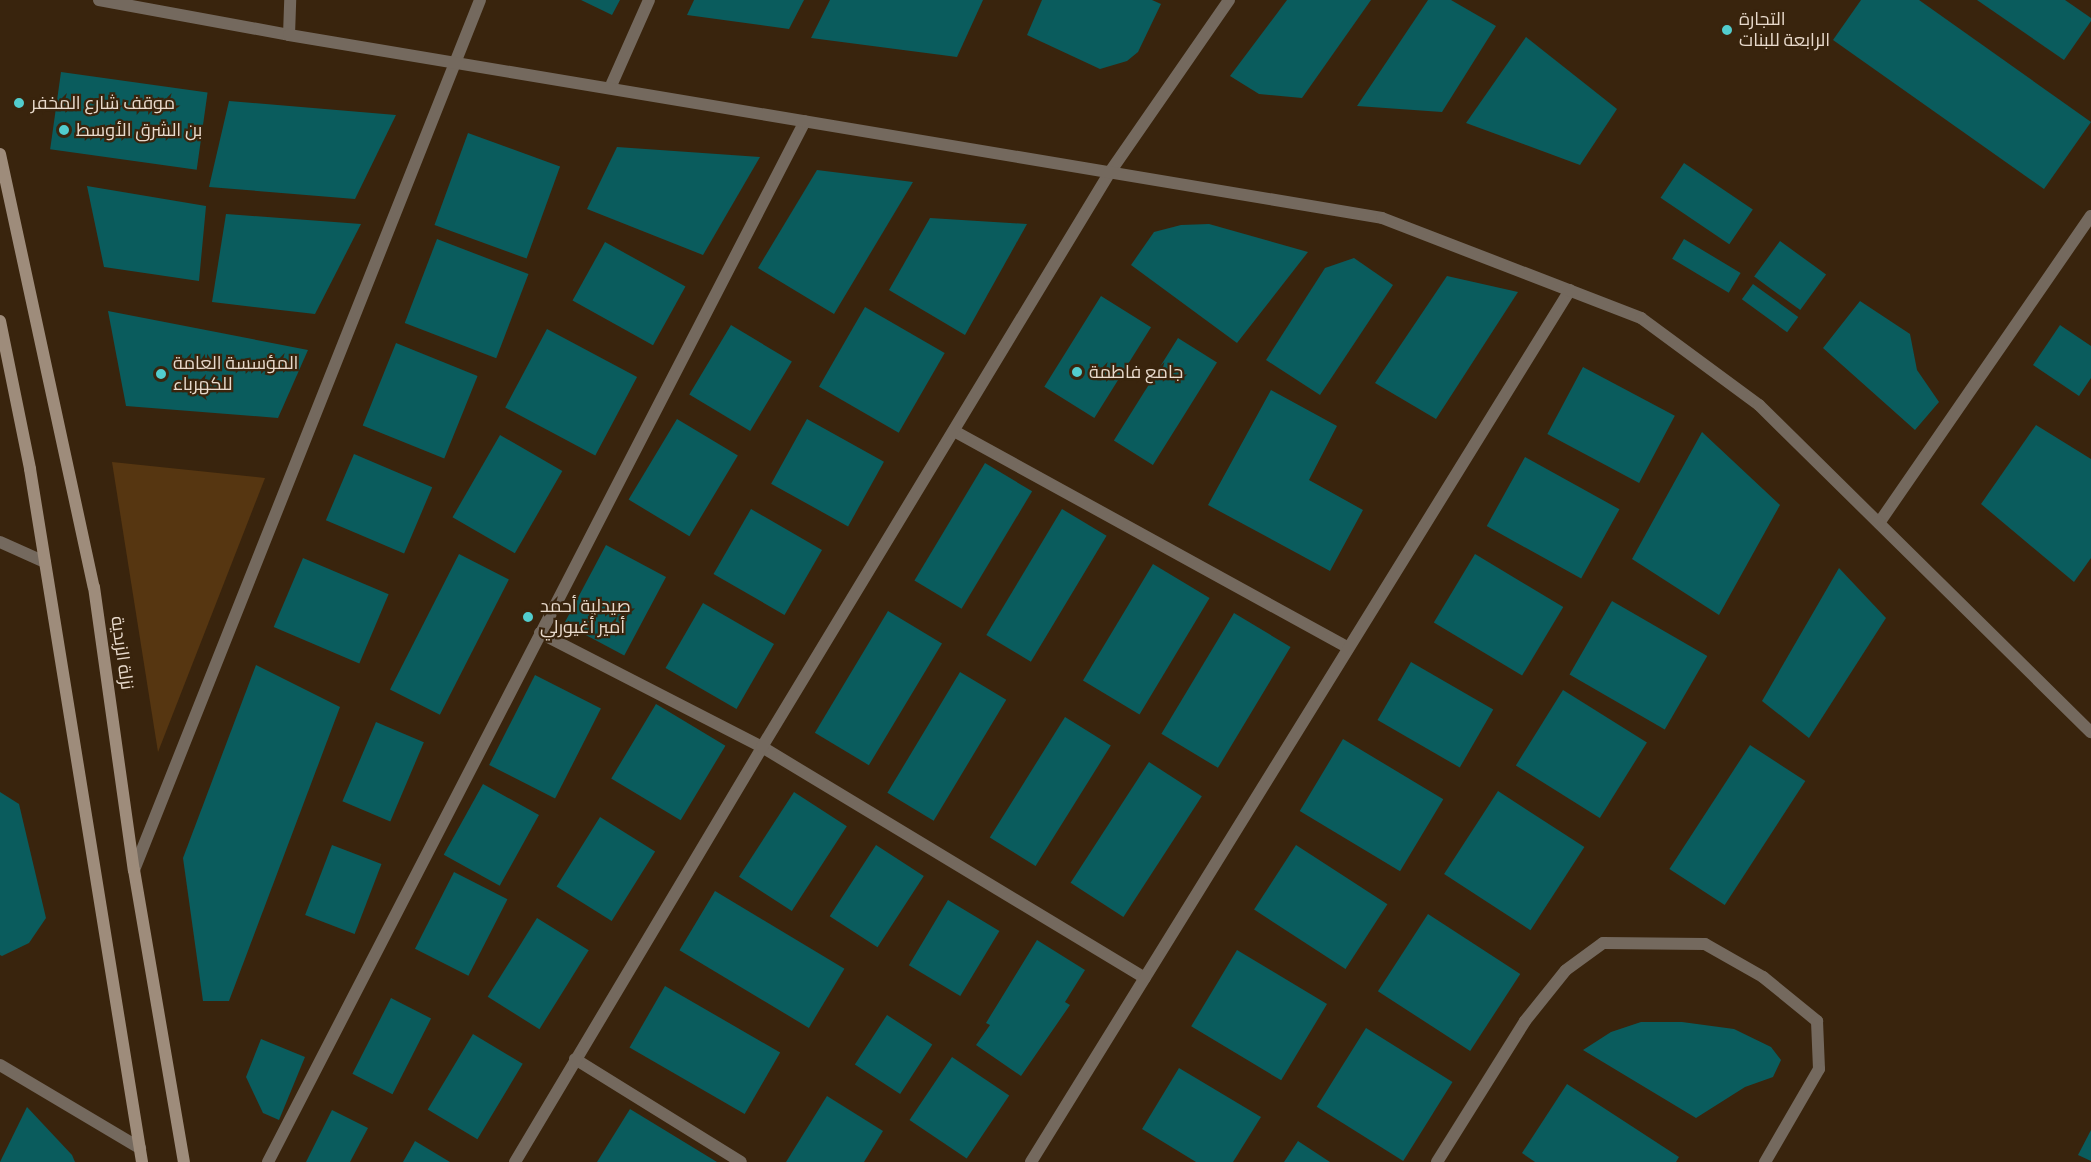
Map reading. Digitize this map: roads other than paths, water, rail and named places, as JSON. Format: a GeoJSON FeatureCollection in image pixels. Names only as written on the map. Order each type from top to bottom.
{"type":"FeatureCollection","features":[{"type":"Feature","properties":{"kind":"main road","name":"نزلة الزبدية"},"geometry":{"type":"LineString","coordinates":[[0,154],[94,587],[134,870],[184,1162]]}},
{"type":"Feature","properties":{"kind":"main road"},"geometry":{"type":"LineString","coordinates":[[0,321],[45,562],[142,1162]]}},
{"type":"Feature","properties":{"kind":"street"},"geometry":{"type":"LineString","coordinates":[[99,0],[289,35],[1382,218],[1641,318],[1760,405],[2091,732]]}},
{"type":"Feature","properties":{"kind":"street"},"geometry":{"type":"LineString","coordinates":[[289,35],[290,0]]}},
{"type":"Feature","properties":{"kind":"street"},"geometry":{"type":"LineString","coordinates":[[134,870],[480,0]]}},
{"type":"Feature","properties":{"kind":"street"},"geometry":{"type":"LineString","coordinates":[[610,88],[649,0]]}},
{"type":"Feature","properties":{"kind":"street"},"geometry":{"type":"LineString","coordinates":[[515,1162],[762,747],[1110,172],[1229,0]]}},
{"type":"Feature","properties":{"kind":"street"},"geometry":{"type":"LineString","coordinates":[[268,1162],[804,121]]}},
{"type":"Feature","properties":{"kind":"street"},"geometry":{"type":"LineString","coordinates":[[1879,523],[2091,216]]}},
{"type":"Feature","properties":{"kind":"street"},"geometry":{"type":"LineString","coordinates":[[1031,1162],[1570,290]]}},
{"type":"Feature","properties":{"kind":"street"},"geometry":{"type":"LineString","coordinates":[[954,430],[1348,648]]}},
{"type":"Feature","properties":{"kind":"street"},"geometry":{"type":"LineString","coordinates":[[0,542],[45,562]]}},
{"type":"Feature","properties":{"kind":"street"},"geometry":{"type":"LineString","coordinates":[[540,633],[762,747],[1145,978]]}},
{"type":"Feature","properties":{"kind":"street"},"geometry":{"type":"LineString","coordinates":[[1437,1162],[1525,1021],[1566,970],[1603,943],[1706,944],[1763,977],[1817,1021],[1819,1069],[1765,1162]]}},
{"type":"Feature","properties":{"kind":"street"},"geometry":{"type":"LineString","coordinates":[[575,1059],[741,1162]]}},
{"type":"Feature","properties":{"kind":"street"},"geometry":{"type":"LineString","coordinates":[[0,1065],[140,1148]]}},
{"type":"Feature","properties":{"kind":"place","name":"التجارة الرابعة للبنات"},"geometry":{"type":"Point","coordinates":[1727,30]}},
{"type":"Feature","properties":{"kind":"place","name":"موقف شارع المخفر"},"geometry":{"type":"Point","coordinates":[19,103]}},
{"type":"Feature","properties":{"kind":"place","name":"بن الشرق الأوسط"},"geometry":{"type":"Point","coordinates":[64,130]}},
{"type":"Feature","properties":{"kind":"place","name":"جامع فاطمة"},"geometry":{"type":"Point","coordinates":[1077,372]}},
{"type":"Feature","properties":{"kind":"place","name":"المؤسسة العامة للكهرباء"},"geometry":{"type":"Point","coordinates":[161,374]}},
{"type":"Feature","properties":{"kind":"place","name":"صيدلية أحمد أمير أغيورلي"},"geometry":{"type":"Point","coordinates":[528,617]}}]}
